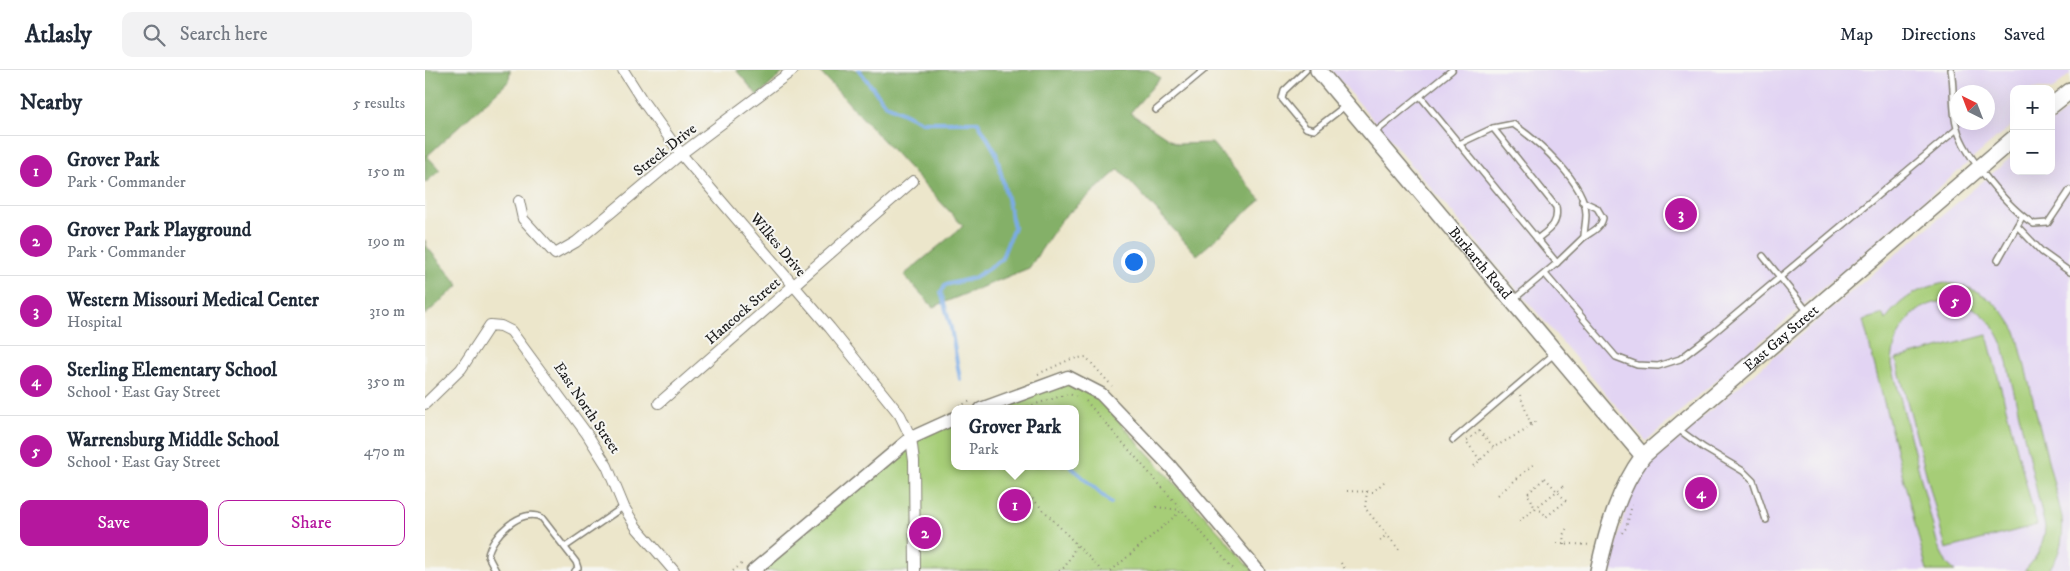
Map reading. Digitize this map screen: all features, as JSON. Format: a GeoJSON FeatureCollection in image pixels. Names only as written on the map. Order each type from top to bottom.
{"type":"FeatureCollection","features":[{"type":"Feature","properties":{"kind":"main road","name":"Burkarth Road"},"geometry":{"type":"LineString","coordinates":[[1317,70],[1643,456]]}},
{"type":"Feature","properties":{"kind":"main road"},"geometry":{"type":"LineString","coordinates":[[2055,103],[2070,91]]}},
{"type":"Feature","properties":{"kind":"main road","name":"East Gay Street"},"geometry":{"type":"LineString","coordinates":[[1598,571],[1603,546],[1628,476],[1643,456],[2010,141]]}},
{"type":"Feature","properties":{"kind":"street","name":"Wilkes Drive"},"geometry":{"type":"LineString","coordinates":[[623,70],[681,154],[900,415],[911,438],[915,462],[915,571]]}},
{"type":"Feature","properties":{"kind":"street","name":"Streck Drive"},"geometry":{"type":"LineString","coordinates":[[519,201],[523,219],[555,254],[576,242],[681,154],[793,70]]}},
{"type":"Feature","properties":{"kind":"street","name":"Hancock Street"},"geometry":{"type":"LineString","coordinates":[[659,403],[913,181]]}},
{"type":"Feature","properties":{"kind":"street","name":"East North Street"},"geometry":{"type":"LineString","coordinates":[[425,404],[461,369],[483,334],[493,325],[501,326],[511,331],[545,374],[599,453],[636,527],[674,571]]}},
{"type":"Feature","properties":{"kind":"street"},"geometry":{"type":"LineString","coordinates":[[977,404],[1068,377],[1101,394],[1170,466],[1258,571]]}},
{"type":"Feature","properties":{"kind":"street"},"geometry":{"type":"LineString","coordinates":[[753,571],[911,438],[951,414]]}},
{"type":"Feature","properties":{"kind":"lane"},"geometry":{"type":"LineString","coordinates":[[1156,110],[1204,70]]}},
{"type":"Feature","properties":{"kind":"lane"},"geometry":{"type":"LineString","coordinates":[[1307,70],[1284,90],[1282,99],[1306,128],[1314,130],[1347,104]]}},
{"type":"Feature","properties":{"kind":"lane"},"geometry":{"type":"LineString","coordinates":[[1373,135],[1452,70]]}},
{"type":"Feature","properties":{"kind":"lane"},"geometry":{"type":"LineString","coordinates":[[1951,70],[1952,85]]}},
{"type":"Feature","properties":{"kind":"lane"},"geometry":{"type":"LineString","coordinates":[[1420,96],[1557,263]]}},
{"type":"Feature","properties":{"kind":"lane"},"geometry":{"type":"LineString","coordinates":[[1459,144],[1493,128],[1513,124],[1532,137],[1550,154],[1579,191],[1586,213],[1584,238]]}},
{"type":"Feature","properties":{"kind":"lane"},"geometry":{"type":"LineString","coordinates":[[1493,128],[1556,207],[1557,218],[1553,226],[1537,239]]}},
{"type":"Feature","properties":{"kind":"lane"},"geometry":{"type":"LineString","coordinates":[[1545,274],[1617,357],[1637,365],[1658,366],[1680,358],[1957,130],[1979,167],[2006,202],[2034,224],[2049,223],[2070,190]]}},
{"type":"Feature","properties":{"kind":"lane"},"geometry":{"type":"LineString","coordinates":[[1513,300],[1601,224],[1603,218],[1597,208],[1582,200]]}},
{"type":"Feature","properties":{"kind":"lane"},"geometry":{"type":"LineString","coordinates":[[1998,260],[2023,217]]}},
{"type":"Feature","properties":{"kind":"lane"},"geometry":{"type":"LineString","coordinates":[[2017,226],[2042,252],[2070,272]]}},
{"type":"Feature","properties":{"kind":"lane"},"geometry":{"type":"LineString","coordinates":[[1763,256],[1809,313]]}},
{"type":"Feature","properties":{"kind":"lane"},"geometry":{"type":"LineString","coordinates":[[1453,440],[1556,352]]}},
{"type":"Feature","properties":{"kind":"lane"},"geometry":{"type":"LineString","coordinates":[[1676,427],[1704,448],[1743,471],[1753,481],[1766,520]]}},
{"type":"Feature","properties":{"kind":"lane"},"geometry":{"type":"LineString","coordinates":[[565,548],[624,506]]}},
{"type":"Feature","properties":{"kind":"lane"},"geometry":{"type":"LineString","coordinates":[[496,571],[488,556],[493,542],[501,533],[527,515],[538,515],[542,518],[576,562],[578,568],[575,571]]}},
{"type":"Feature","properties":{"kind":"path"},"geometry":{"type":"LineString","coordinates":[[1031,377],[1071,359],[1086,357],[1116,391]]}},
{"type":"Feature","properties":{"kind":"path"},"geometry":{"type":"LineString","coordinates":[[1519,393],[1531,425]]}},
{"type":"Feature","properties":{"kind":"path"},"geometry":{"type":"LineString","coordinates":[[1032,405],[1068,394],[1082,396],[1235,571]]}},
{"type":"Feature","properties":{"kind":"path"},"geometry":{"type":"LineString","coordinates":[[1474,466],[1493,447],[1537,421]]}},
{"type":"Feature","properties":{"kind":"path"},"geometry":{"type":"LineString","coordinates":[[1480,460],[1466,441],[1479,431],[1493,447]]}},
{"type":"Feature","properties":{"kind":"path"},"geometry":{"type":"LineString","coordinates":[[1498,496],[1535,463]]}},
{"type":"Feature","properties":{"kind":"path"},"geometry":{"type":"LineString","coordinates":[[1545,478],[1566,501],[1546,517],[1542,511],[1535,509],[1527,494],[1545,478]]}},
{"type":"Feature","properties":{"kind":"path"},"geometry":{"type":"LineString","coordinates":[[1347,491],[1373,492],[1385,481]]}},
{"type":"Feature","properties":{"kind":"path"},"geometry":{"type":"LineString","coordinates":[[1519,521],[1565,484]]}},
{"type":"Feature","properties":{"kind":"path"},"geometry":{"type":"LineString","coordinates":[[1367,491],[1365,508],[1385,535],[1401,552]]}},
{"type":"Feature","properties":{"kind":"path"},"geometry":{"type":"LineString","coordinates":[[1029,495],[1102,571]]}},
{"type":"Feature","properties":{"kind":"path"},"geometry":{"type":"LineString","coordinates":[[1621,534],[1626,528],[1632,506],[1632,496]]}},
{"type":"Feature","properties":{"kind":"path"},"geometry":{"type":"LineString","coordinates":[[1156,507],[1182,510]]}},
{"type":"Feature","properties":{"kind":"path"},"geometry":{"type":"LineString","coordinates":[[1111,571],[1182,510]]}},
{"type":"Feature","properties":{"kind":"path"},"geometry":{"type":"LineString","coordinates":[[1564,544],[1563,535],[1568,526]]}},
{"type":"Feature","properties":{"kind":"path"},"geometry":{"type":"LineString","coordinates":[[1380,541],[1385,535]]}},
{"type":"Feature","properties":{"kind":"path"},"geometry":{"type":"LineString","coordinates":[[1557,543],[1603,546]]}},
{"type":"Feature","properties":{"kind":"path"},"geometry":{"type":"LineString","coordinates":[[1059,571],[1065,567],[1076,546]]}},
{"type":"Feature","properties":{"kind":"path"},"geometry":{"type":"LineString","coordinates":[[733,571],[747,559]]}},
{"type":"Feature","properties":{"kind":"path"},"geometry":{"type":"LineString","coordinates":[[1341,563],[1345,569],[1343,571]]}},
{"type":"Feature","properties":{"kind":"shaded area"},"geometry":{"type":"Polygon","coordinates":[[[1331,70],[2070,70],[2070,74],[2055,87],[2055,85],[2010,85],[2010,126],[1646,441],[1331,70]]]}},
{"type":"Feature","properties":{"kind":"shaded area"},"geometry":{"type":"Polygon","coordinates":[[[2070,107],[2070,571],[1609,571],[1632,488],[1645,469],[1706,414],[2010,158],[2010,175],[2055,175],[2055,120],[2070,107]]]}},
{"type":"Feature","properties":{"kind":"green space"},"geometry":{"type":"Polygon","coordinates":[[[425,70],[510,70],[509,81],[427,156],[440,170],[425,183],[425,70]]]}},
{"type":"Feature","properties":{"kind":"green space"},"geometry":{"type":"Polygon","coordinates":[[[736,70],[786,70],[758,96],[736,70]]]}},
{"type":"Feature","properties":{"kind":"green space"},"geometry":{"type":"Polygon","coordinates":[[[818,70],[1149,70],[1160,78],[1130,113],[1177,144],[1212,143],[1261,200],[1197,255],[1119,169],[1062,219],[1029,268],[933,307],[904,275],[963,226],[818,70]]]}},
{"type":"Feature","properties":{"kind":"green space"},"geometry":{"type":"Polygon","coordinates":[[[425,240],[427,247],[459,285],[425,315],[425,240]]]}},
{"type":"Feature","properties":{"kind":"green space"},"geometry":{"type":"Polygon","coordinates":[[[1945,283],[1968,288],[1988,298],[1997,305],[2017,334],[2062,517],[2061,546],[2056,559],[2047,571],[2024,571],[2039,551],[2045,527],[2003,345],[1991,323],[1975,309],[1957,302],[1938,302],[1921,309],[1906,322],[1896,341],[1892,365],[1938,546],[1947,564],[1955,571],[1927,571],[1863,320],[1883,314],[1885,320],[1897,306],[1911,295],[1945,283]]]}},
{"type":"Feature","properties":{"kind":"green space"},"geometry":{"type":"Polygon","coordinates":[[[1987,335],[2037,525],[1946,549],[1896,359],[1987,335]]]}},
{"type":"Feature","properties":{"kind":"green space"},"geometry":{"type":"Polygon","coordinates":[[[1068,377],[1085,384],[1254,571],[762,571],[911,438],[951,423],[951,470],[1079,470],[1079,405],[995,405],[1068,377]]]}},
{"type":"Feature","properties":{"kind":"waterway"},"geometry":{"type":"LineString","coordinates":[[859,70],[885,104],[922,122],[978,122],[996,153],[1014,227],[1001,260],[974,278],[945,285],[941,292],[951,328],[960,379]]}},
{"type":"Feature","properties":{"kind":"waterway"},"geometry":{"type":"LineString","coordinates":[[1074,470],[1111,503]]}},
{"type":"Feature","properties":{"kind":"place","name":"Western Missouri Medical Center"},"geometry":{"type":"Point","coordinates":[1681,214]}},
{"type":"Feature","properties":{"kind":"place","name":"Warrensburg Middle School"},"geometry":{"type":"Point","coordinates":[1955,301]}},
{"type":"Feature","properties":{"kind":"place","name":"Sterling Elementary School"},"geometry":{"type":"Point","coordinates":[1701,493]}},
{"type":"Feature","properties":{"kind":"place","name":"Grover Park"},"geometry":{"type":"Point","coordinates":[1015,505]}},
{"type":"Feature","properties":{"kind":"place","name":"Grover Park Playground"},"geometry":{"type":"Point","coordinates":[925,533]}}]}
